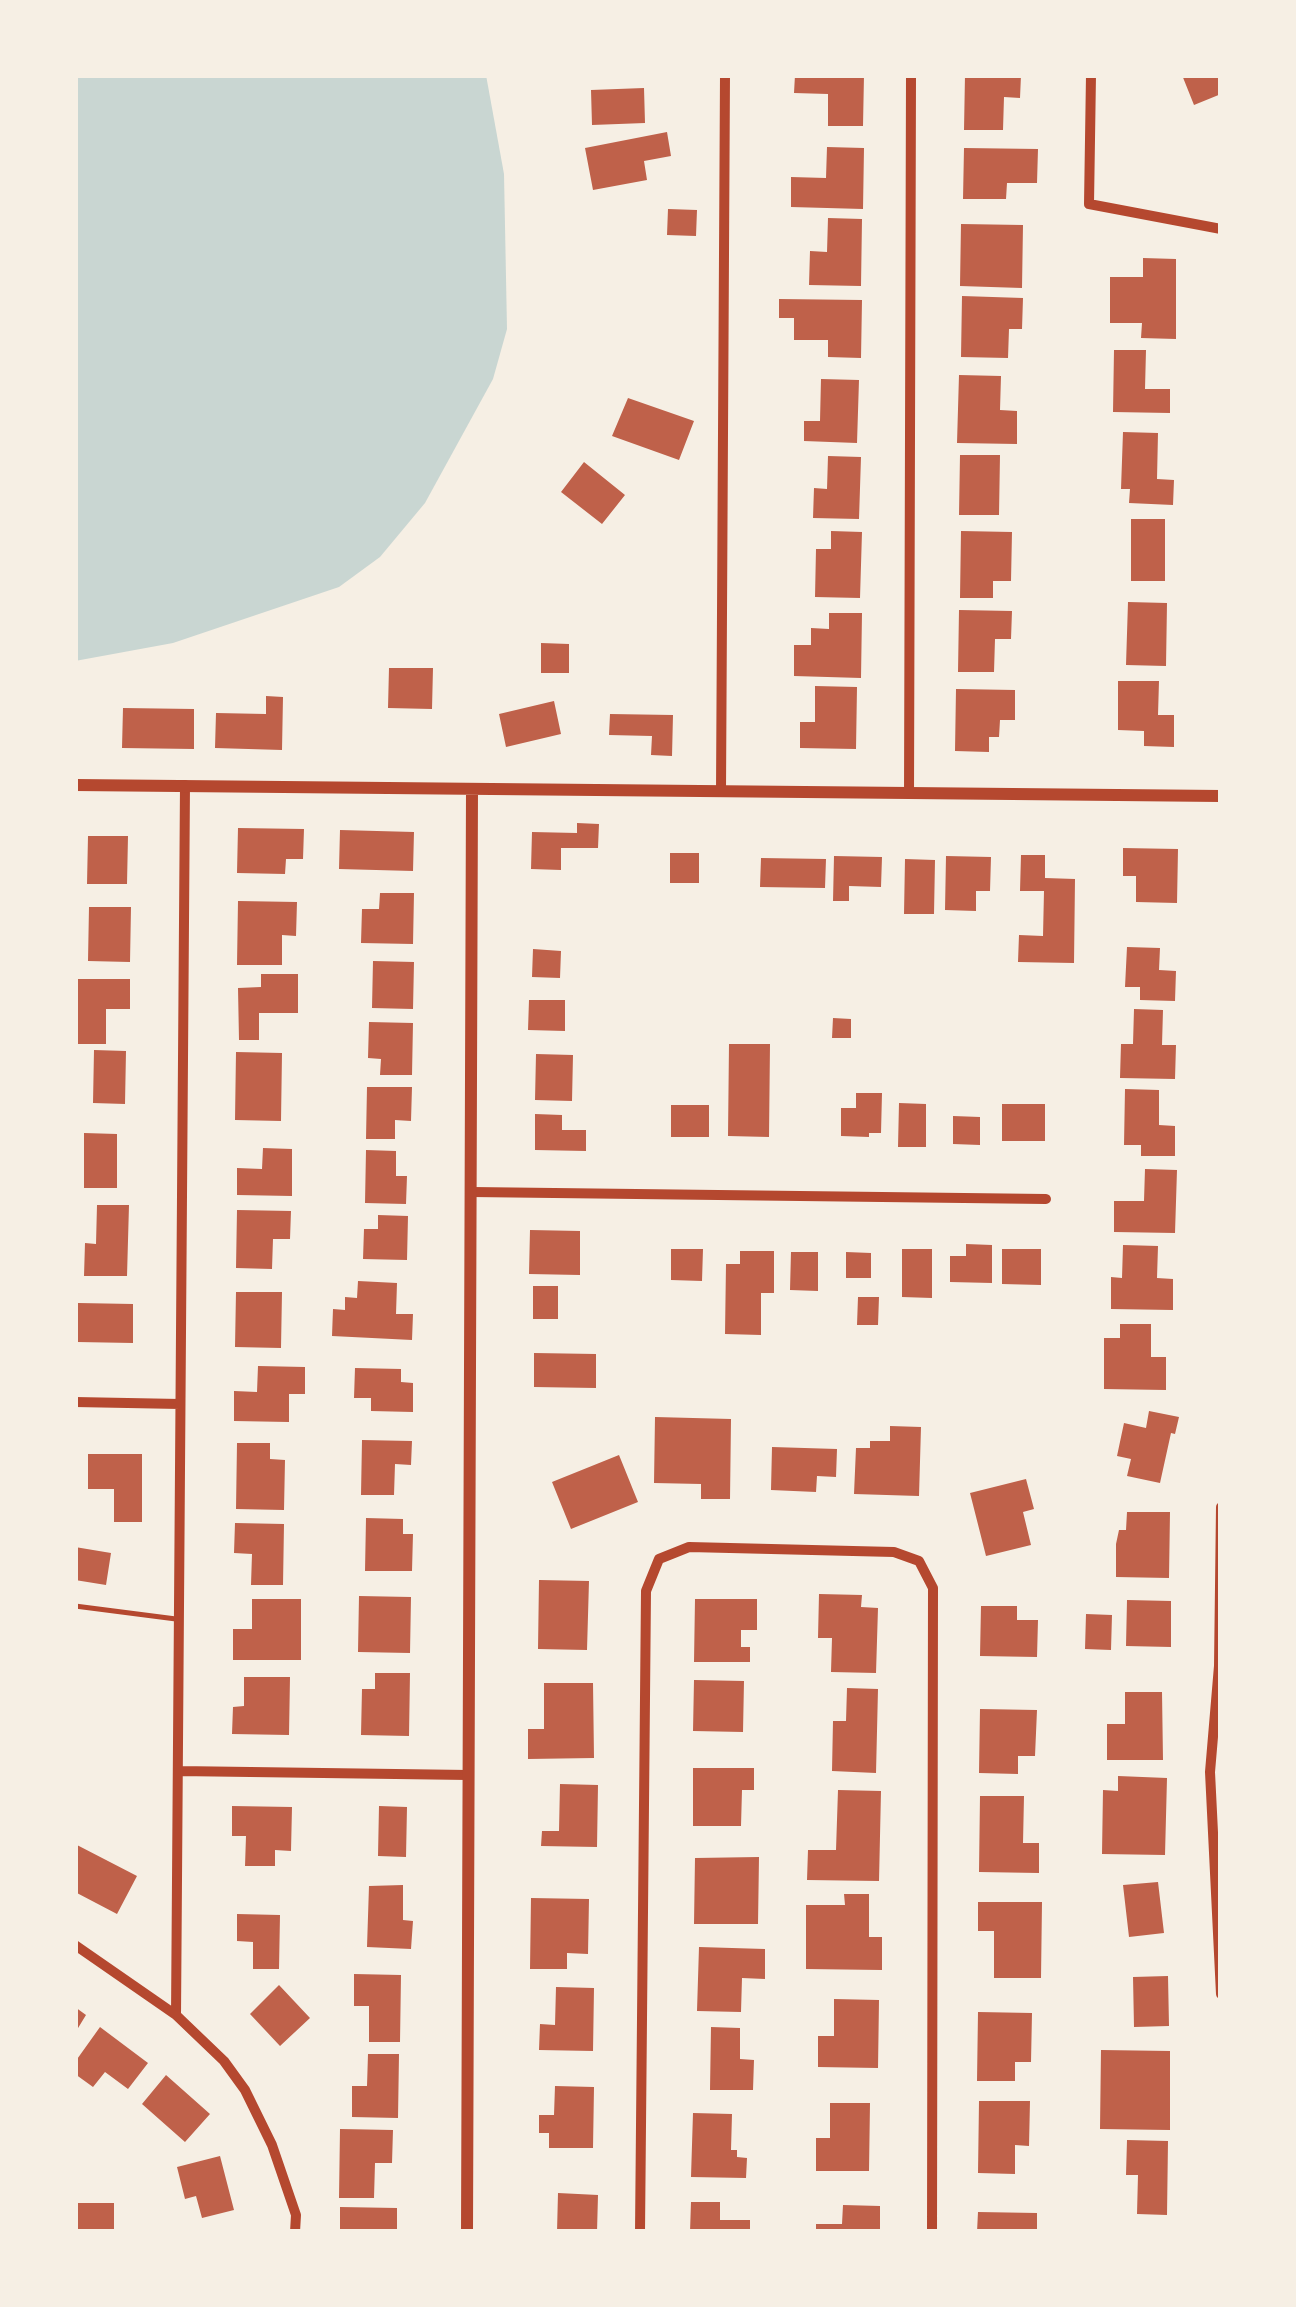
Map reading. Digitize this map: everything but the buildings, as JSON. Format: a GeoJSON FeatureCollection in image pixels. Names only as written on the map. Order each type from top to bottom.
{"type":"FeatureCollection","features":[{"type":"Feature","properties":{"kind":"street"},"geometry":{"type":"LineString","coordinates":[[721,790],[725,75]]}},
{"type":"Feature","properties":{"kind":"street"},"geometry":{"type":"LineString","coordinates":[[909,793],[912,75]]}},
{"type":"Feature","properties":{"kind":"street"},"geometry":{"type":"LineString","coordinates":[[1092,75],[1090,204],[1221,229]]}},
{"type":"Feature","properties":{"kind":"street"},"geometry":{"type":"LineString","coordinates":[[75,785],[1221,796]]}},
{"type":"Feature","properties":{"kind":"street"},"geometry":{"type":"LineString","coordinates":[[176,2015],[185,785]]}},
{"type":"Feature","properties":{"kind":"street"},"geometry":{"type":"LineString","coordinates":[[467,2232],[472,789]]}},
{"type":"Feature","properties":{"kind":"street"},"geometry":{"type":"LineString","coordinates":[[472,1192],[1046,1199]]}},
{"type":"Feature","properties":{"kind":"street"},"geometry":{"type":"LineString","coordinates":[[75,1402],[180,1404]]}},
{"type":"Feature","properties":{"kind":"street"},"geometry":{"type":"LineString","coordinates":[[1221,1507],[1219,1666],[1210,1772],[1221,1994]]}},
{"type":"Feature","properties":{"kind":"street"},"geometry":{"type":"LineString","coordinates":[[640,2232],[646,1590],[659,1559],[690,1547],[894,1552],[919,1561],[933,1588],[932,2232]]}},
{"type":"Feature","properties":{"kind":"street"},"geometry":{"type":"LineString","coordinates":[[178,1771],[468,1775]]}},
{"type":"Feature","properties":{"kind":"street"},"geometry":{"type":"LineString","coordinates":[[75,1945],[176,2015],[224,2062],[244,2090],[272,2144],[296,2215],[296,2232]]}},
{"type":"Feature","properties":{"kind":"lane"},"geometry":{"type":"LineString","coordinates":[[75,1606],[179,1619]]}},
{"type":"Feature","properties":{"kind":"shaded area"},"geometry":{"type":"Polygon","coordinates":[[[75,75],[486,75],[504,174],[507,329],[493,379],[425,503],[380,557],[339,587],[173,643],[75,661],[75,75]]]}}]}
